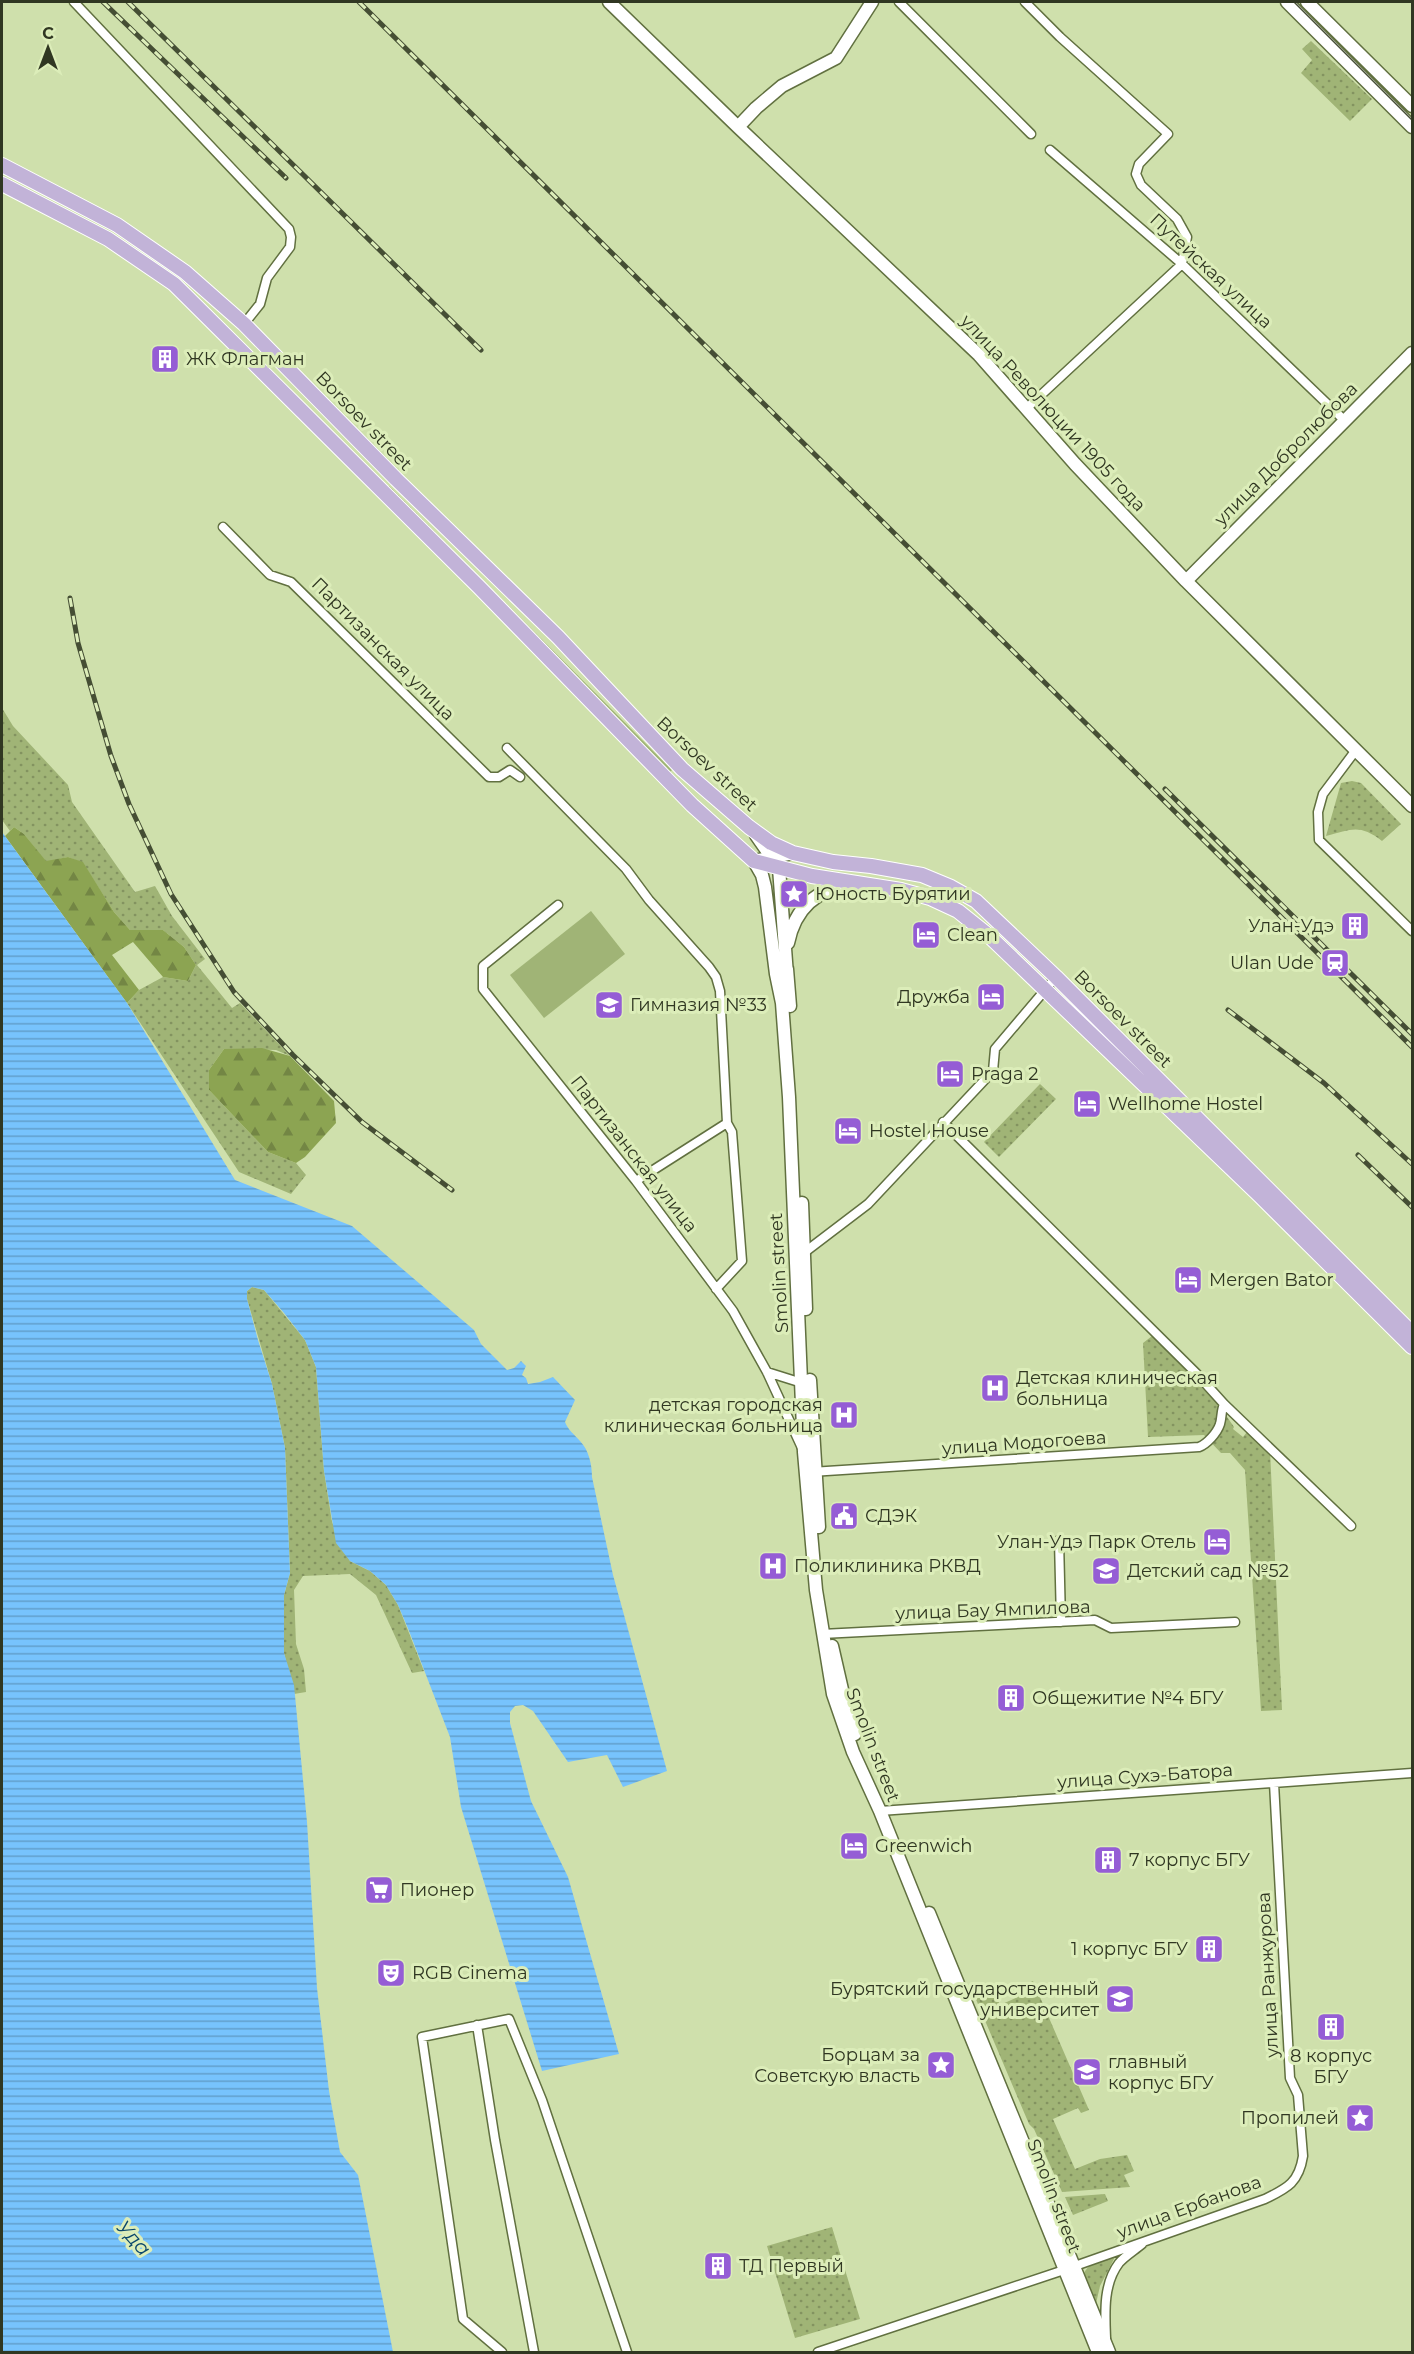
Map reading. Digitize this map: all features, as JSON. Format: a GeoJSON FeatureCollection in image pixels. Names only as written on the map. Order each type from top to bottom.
{"type":"FeatureCollection","features":[{"type":"Feature","properties":{"kind":"main road","name":"улица Революции 1905 года"},"geometry":{"type":"LineString","coordinates":[[609,2],[980,355],[1075,464],[1186,581],[1413,806]]}},
{"type":"Feature","properties":{"kind":"main road"},"geometry":{"type":"LineString","coordinates":[[738,127],[782,86],[836,58],[872,2]]}},
{"type":"Feature","properties":{"kind":"main road"},"geometry":{"type":"LineString","coordinates":[[1287,2],[1413,127]]}},
{"type":"Feature","properties":{"kind":"main road"},"geometry":{"type":"LineString","coordinates":[[1307,2],[1413,106]]}},
{"type":"Feature","properties":{"kind":"main road","name":"Borsoev street"},"geometry":{"type":"LineString","coordinates":[[2,165],[117,225],[185,272],[244,324],[396,479],[558,637],[682,769],[749,827],[771,843],[793,853],[833,862],[922,875],[976,901],[1056,977],[1413,1333]]}},
{"type":"Feature","properties":{"kind":"main road","name":"Borsoev street"},"geometry":{"type":"LineString","coordinates":[[2,184],[98,234],[174,285],[230,338],[692,805],[754,861],[776,862],[855,884],[901,890],[930,898],[958,911],[988,935],[1259,1195],[1413,1347]]}},
{"type":"Feature","properties":{"kind":"main road"},"geometry":{"type":"LineString","coordinates":[[230,338],[244,324]]}},
{"type":"Feature","properties":{"kind":"main road","name":"улица Добролюбова"},"geometry":{"type":"LineString","coordinates":[[1186,581],[1413,353]]}},
{"type":"Feature","properties":{"kind":"main road"},"geometry":{"type":"LineString","coordinates":[[670,781],[682,769]]}},
{"type":"Feature","properties":{"kind":"main road"},"geometry":{"type":"LineString","coordinates":[[749,827],[776,862],[793,853]]}},
{"type":"Feature","properties":{"kind":"main road","name":"Smolin street"},"geometry":{"type":"LineString","coordinates":[[754,861],[762,875],[765,887],[782,1003],[800,1255],[804,1452],[811,1472],[833,1694],[854,1752],[884,1811],[1069,2268],[1105,2350]]}},
{"type":"Feature","properties":{"kind":"main road","name":"Smolin street"},"geometry":{"type":"LineString","coordinates":[[776,862],[787,969],[782,1003]]}},
{"type":"Feature","properties":{"kind":"main road","name":"Smolin street"},"geometry":{"type":"LineString","coordinates":[[786,953],[797,915],[811,900],[822,891],[855,884]]}},
{"type":"Feature","properties":{"kind":"main road"},"geometry":{"type":"LineString","coordinates":[[787,969],[811,1472]]}},
{"type":"Feature","properties":{"kind":"street"},"geometry":{"type":"LineString","coordinates":[[74,2],[289,229],[290,247],[267,278],[260,304],[244,324]]}},
{"type":"Feature","properties":{"kind":"street"},"geometry":{"type":"LineString","coordinates":[[899,2],[1031,134]]}},
{"type":"Feature","properties":{"kind":"street"},"geometry":{"type":"LineString","coordinates":[[1025,2],[1060,37],[1168,134],[1139,164],[1136,174],[1141,185],[1177,219],[1187,237],[1182,264],[1027,408]]}},
{"type":"Feature","properties":{"kind":"street","name":"Путейская улица"},"geometry":{"type":"LineString","coordinates":[[1050,150],[1182,264],[1344,420]]}},
{"type":"Feature","properties":{"kind":"street","name":"Партизанская улица"},"geometry":{"type":"LineString","coordinates":[[223,527],[270,575],[291,582],[489,777],[499,777],[510,770],[520,777]]}},
{"type":"Feature","properties":{"kind":"street"},"geometry":{"type":"LineString","coordinates":[[507,748],[626,869],[649,900],[709,966],[716,977],[720,990],[727,1123],[732,1132],[742,1261],[717,1289]]}},
{"type":"Feature","properties":{"kind":"street"},"geometry":{"type":"LineString","coordinates":[[1356,750],[1323,794],[1318,812],[1319,840],[1413,931]]}},
{"type":"Feature","properties":{"kind":"street","name":"Партизанская улица"},"geometry":{"type":"LineString","coordinates":[[558,905],[483,966],[483,989],[636,1181],[733,1311],[767,1372],[804,1452]]}},
{"type":"Feature","properties":{"kind":"street"},"geometry":{"type":"LineString","coordinates":[[800,1255],[868,1204],[993,1071],[995,1049],[1056,977]]}},
{"type":"Feature","properties":{"kind":"street"},"geometry":{"type":"LineString","coordinates":[[943,1122],[1196,1373],[1223,1407],[1351,1526]]}},
{"type":"Feature","properties":{"kind":"street"},"geometry":{"type":"LineString","coordinates":[[636,1181],[727,1123]]}},
{"type":"Feature","properties":{"kind":"street"},"geometry":{"type":"LineString","coordinates":[[767,1372],[801,1383]]}},
{"type":"Feature","properties":{"kind":"street","name":"улица Модогоева"},"geometry":{"type":"LineString","coordinates":[[811,1472],[1199,1447],[1205,1445],[1220,1426],[1223,1407]]}},
{"type":"Feature","properties":{"kind":"street"},"geometry":{"type":"LineString","coordinates":[[1059,1540],[1061,1622]]}},
{"type":"Feature","properties":{"kind":"street","name":"улица Бау Ямпилова"},"geometry":{"type":"LineString","coordinates":[[826,1634],[1095,1620],[1111,1628],[1235,1622]]}},
{"type":"Feature","properties":{"kind":"street","name":"улица Сухэ-Батора"},"geometry":{"type":"LineString","coordinates":[[884,1811],[1413,1773]]}},
{"type":"Feature","properties":{"kind":"street","name":"улица Ранжурова"},"geometry":{"type":"LineString","coordinates":[[1274,1783],[1290,2078],[1298,2095],[1302,2164]]}},
{"type":"Feature","properties":{"kind":"street"},"geometry":{"type":"LineString","coordinates":[[502,2352],[463,2319],[422,2037],[509,2019],[542,2100],[627,2352]]}},
{"type":"Feature","properties":{"kind":"street"},"geometry":{"type":"LineString","coordinates":[[477,2025],[495,2140],[534,2352]]}},
{"type":"Feature","properties":{"kind":"street","name":"улица Ербанова"},"geometry":{"type":"LineString","coordinates":[[818,2352],[1069,2268],[1275,2194],[1294,2183],[1302,2164]]}},
{"type":"Feature","properties":{"kind":"street"},"geometry":{"type":"LineString","coordinates":[[1105,2350],[1105,2311],[1109,2283],[1119,2263],[1147,2240]]}},
{"type":"Feature","properties":{"kind":"green space"},"geometry":{"type":"Polygon","coordinates":[[[1311,41],[1372,99],[1350,121],[1301,73],[1312,60],[1302,49],[1311,41]]]}},
{"type":"Feature","properties":{"kind":"green space"},"geometry":{"type":"Polygon","coordinates":[[[389,486],[672,770],[670,772],[386,489],[389,486]]]}},
{"type":"Feature","properties":{"kind":"green space"},"geometry":{"type":"Polygon","coordinates":[[[2,708],[13,726],[68,785],[72,802],[135,892],[155,886],[172,916],[205,959],[197,965],[232,1008],[240,1003],[290,1056],[276,1050],[224,1049],[209,1070],[209,1090],[268,1152],[296,1163],[306,1175],[291,1194],[239,1172],[127,1003],[139,990],[163,977],[188,981],[196,965],[184,947],[163,930],[130,930],[114,912],[83,863],[68,857],[46,862],[24,834],[14,827],[10,831],[2,820],[2,708]]]}},
{"type":"Feature","properties":{"kind":"green space"},"geometry":{"type":"Polygon","coordinates":[[[1352,781],[1361,783],[1401,824],[1382,841],[1361,830],[1343,831],[1326,836],[1341,783],[1352,781]]]}},
{"type":"Feature","properties":{"kind":"green space"},"geometry":{"type":"Polygon","coordinates":[[[14,827],[24,834],[46,861],[68,857],[83,862],[114,912],[130,930],[163,930],[184,947],[196,965],[188,981],[163,977],[133,942],[112,955],[139,990],[127,1003],[5,836],[14,827]]]}},
{"type":"Feature","properties":{"kind":"green space"},"geometry":{"type":"Polygon","coordinates":[[[591,911],[625,954],[544,1018],[510,975],[591,911]]]}},
{"type":"Feature","properties":{"kind":"green space"},"geometry":{"type":"Polygon","coordinates":[[[262,1048],[290,1056],[334,1101],[336,1123],[305,1157],[296,1163],[268,1152],[209,1090],[209,1070],[224,1049],[262,1048]]]}},
{"type":"Feature","properties":{"kind":"green space"},"geometry":{"type":"Polygon","coordinates":[[[1040,1084],[1056,1099],[999,1157],[984,1142],[1040,1084]]]}},
{"type":"Feature","properties":{"kind":"green space"},"geometry":{"type":"Polygon","coordinates":[[[252,1287],[264,1290],[305,1340],[316,1367],[324,1471],[332,1522],[350,1561],[370,1571],[386,1585],[398,1605],[424,1671],[412,1673],[376,1595],[350,1574],[303,1576],[294,1590],[296,1644],[304,1669],[306,1692],[294,1694],[284,1653],[284,1595],[290,1573],[285,1448],[272,1384],[247,1299],[247,1291],[252,1287]]]}},
{"type":"Feature","properties":{"kind":"green space"},"geometry":{"type":"Polygon","coordinates":[[[1156,1333],[1196,1373],[1196,1382],[1219,1405],[1234,1427],[1233,1429],[1243,1437],[1247,1432],[1270,1450],[1282,1710],[1261,1711],[1245,1470],[1230,1453],[1221,1453],[1204,1435],[1148,1437],[1143,1343],[1156,1333]]]}},
{"type":"Feature","properties":{"kind":"green space"},"geometry":{"type":"Polygon","coordinates":[[[1033,1981],[1089,2110],[1081,2113],[1078,2108],[1053,2119],[1075,2169],[1100,2159],[1127,2155],[1134,2171],[1124,2175],[1130,2187],[1062,2192],[1034,2129],[1029,2124],[972,1990],[990,1983],[1000,2005],[1018,1997],[1015,1989],[1033,1981]]]}},
{"type":"Feature","properties":{"kind":"green space"},"geometry":{"type":"Polygon","coordinates":[[[1105,2194],[1108,2201],[1073,2215],[1065,2197],[1105,2194]]]}},
{"type":"Feature","properties":{"kind":"green space"},"geometry":{"type":"Polygon","coordinates":[[[832,2227],[860,2319],[795,2338],[767,2246],[832,2227]]]}},
{"type":"Feature","properties":{"kind":"green space"},"geometry":{"type":"Polygon","coordinates":[[[1116,2255],[1100,2286],[1095,2308],[1086,2286],[1084,2273],[1093,2264],[1116,2255]]]}},
{"type":"Feature","properties":{"kind":"water","name":"Уда"},"geometry":{"type":"Polygon","coordinates":[[[2,832],[127,1003],[235,1180],[352,1226],[474,1330],[481,1344],[507,1370],[514,1368],[521,1361],[526,1366],[522,1375],[528,1384],[553,1377],[575,1400],[565,1422],[586,1449],[589,1458],[613,1575],[667,1771],[623,1787],[607,1755],[568,1762],[533,1711],[523,1705],[515,1706],[510,1712],[510,1723],[531,1801],[568,1877],[619,2054],[542,2071],[461,1807],[450,1737],[409,1631],[386,1585],[370,1571],[350,1561],[336,1543],[324,1471],[316,1367],[305,1340],[264,1290],[252,1287],[247,1291],[258,1340],[272,1384],[285,1448],[290,1573],[284,1595],[284,1653],[294,1685],[307,1822],[317,1988],[329,2091],[340,2152],[358,2175],[393,2352],[2,2352],[2,832]]]}},
{"type":"Feature","properties":{"kind":"tram line"},"geometry":{"type":"LineString","coordinates":[[1294,2],[1412,120]]}},
{"type":"Feature","properties":{"kind":"railway"},"geometry":{"type":"LineString","coordinates":[[103,2],[286,178]]}},
{"type":"Feature","properties":{"kind":"railway"},"geometry":{"type":"LineString","coordinates":[[128,2],[481,350]]}},
{"type":"Feature","properties":{"kind":"railway"},"geometry":{"type":"LineString","coordinates":[[359,2],[1412,1047]]}},
{"type":"Feature","properties":{"kind":"railway"},"geometry":{"type":"LineString","coordinates":[[70,598],[78,643],[111,756],[129,804],[171,894],[234,992],[293,1055],[362,1122],[452,1190]]}},
{"type":"Feature","properties":{"kind":"railway"},"geometry":{"type":"LineString","coordinates":[[1165,789],[1412,1034]]}},
{"type":"Feature","properties":{"kind":"railway"},"geometry":{"type":"LineString","coordinates":[[1228,1010],[1324,1083],[1412,1164]]}},
{"type":"Feature","properties":{"kind":"railway"},"geometry":{"type":"LineString","coordinates":[[1358,1155],[1412,1207]]}},
{"type":"Feature","properties":{"kind":"place","name":"ЖК Флагман"},"geometry":{"type":"Point","coordinates":[165,359]}},
{"type":"Feature","properties":{"kind":"place","name":"Юность Бурятии"},"geometry":{"type":"Point","coordinates":[794,894]}},
{"type":"Feature","properties":{"kind":"place","name":"Улан-Удэ"},"geometry":{"type":"Point","coordinates":[1355,926]}},
{"type":"Feature","properties":{"kind":"place","name":"Clean"},"geometry":{"type":"Point","coordinates":[926,935]}},
{"type":"Feature","properties":{"kind":"place","name":"Ulan Ude"},"geometry":{"type":"Point","coordinates":[1335,963]}},
{"type":"Feature","properties":{"kind":"place","name":"Дружба"},"geometry":{"type":"Point","coordinates":[991,997]}},
{"type":"Feature","properties":{"kind":"place","name":"Гимназия №33"},"geometry":{"type":"Point","coordinates":[609,1005]}},
{"type":"Feature","properties":{"kind":"place","name":"Praga 2"},"geometry":{"type":"Point","coordinates":[950,1074]}},
{"type":"Feature","properties":{"kind":"place","name":"Wellhome Hostel"},"geometry":{"type":"Point","coordinates":[1087,1104]}},
{"type":"Feature","properties":{"kind":"place","name":"Hostel House"},"geometry":{"type":"Point","coordinates":[848,1131]}},
{"type":"Feature","properties":{"kind":"place","name":"Mergen Bator"},"geometry":{"type":"Point","coordinates":[1188,1280]}},
{"type":"Feature","properties":{"kind":"place","name":"Детская клиническая больница"},"geometry":{"type":"Point","coordinates":[995,1388]}},
{"type":"Feature","properties":{"kind":"place","name":"детская городская клиническая больница"},"geometry":{"type":"Point","coordinates":[844,1415]}},
{"type":"Feature","properties":{"kind":"place","name":"СДЭК"},"geometry":{"type":"Point","coordinates":[844,1516]}},
{"type":"Feature","properties":{"kind":"place","name":"Улан-Удэ Парк Отель"},"geometry":{"type":"Point","coordinates":[1217,1542]}},
{"type":"Feature","properties":{"kind":"place","name":"Поликлиника РКВД"},"geometry":{"type":"Point","coordinates":[773,1566]}},
{"type":"Feature","properties":{"kind":"place","name":"Детский сад №52"},"geometry":{"type":"Point","coordinates":[1106,1571]}},
{"type":"Feature","properties":{"kind":"place","name":"Общежитие №4 БГУ"},"geometry":{"type":"Point","coordinates":[1011,1698]}},
{"type":"Feature","properties":{"kind":"place","name":"Greenwich"},"geometry":{"type":"Point","coordinates":[854,1846]}},
{"type":"Feature","properties":{"kind":"place","name":"7 корпус БГУ"},"geometry":{"type":"Point","coordinates":[1108,1860]}},
{"type":"Feature","properties":{"kind":"place","name":"Пионер"},"geometry":{"type":"Point","coordinates":[379,1890]}},
{"type":"Feature","properties":{"kind":"place","name":"1 корпус БГУ"},"geometry":{"type":"Point","coordinates":[1209,1949]}},
{"type":"Feature","properties":{"kind":"place","name":"RGB Cinema"},"geometry":{"type":"Point","coordinates":[391,1973]}},
{"type":"Feature","properties":{"kind":"place","name":"Бурятский государственный университет"},"geometry":{"type":"Point","coordinates":[1120,1999]}},
{"type":"Feature","properties":{"kind":"place","name":"8 корпус БГУ"},"geometry":{"type":"Point","coordinates":[1331,2027]}},
{"type":"Feature","properties":{"kind":"place","name":"Борцам за Советскую власть"},"geometry":{"type":"Point","coordinates":[941,2065]}},
{"type":"Feature","properties":{"kind":"place","name":"главный корпус БГУ"},"geometry":{"type":"Point","coordinates":[1087,2072]}},
{"type":"Feature","properties":{"kind":"place","name":"Пропилей"},"geometry":{"type":"Point","coordinates":[1360,2118]}},
{"type":"Feature","properties":{"kind":"place","name":"ТД Первый"},"geometry":{"type":"Point","coordinates":[718,2266]}}]}
